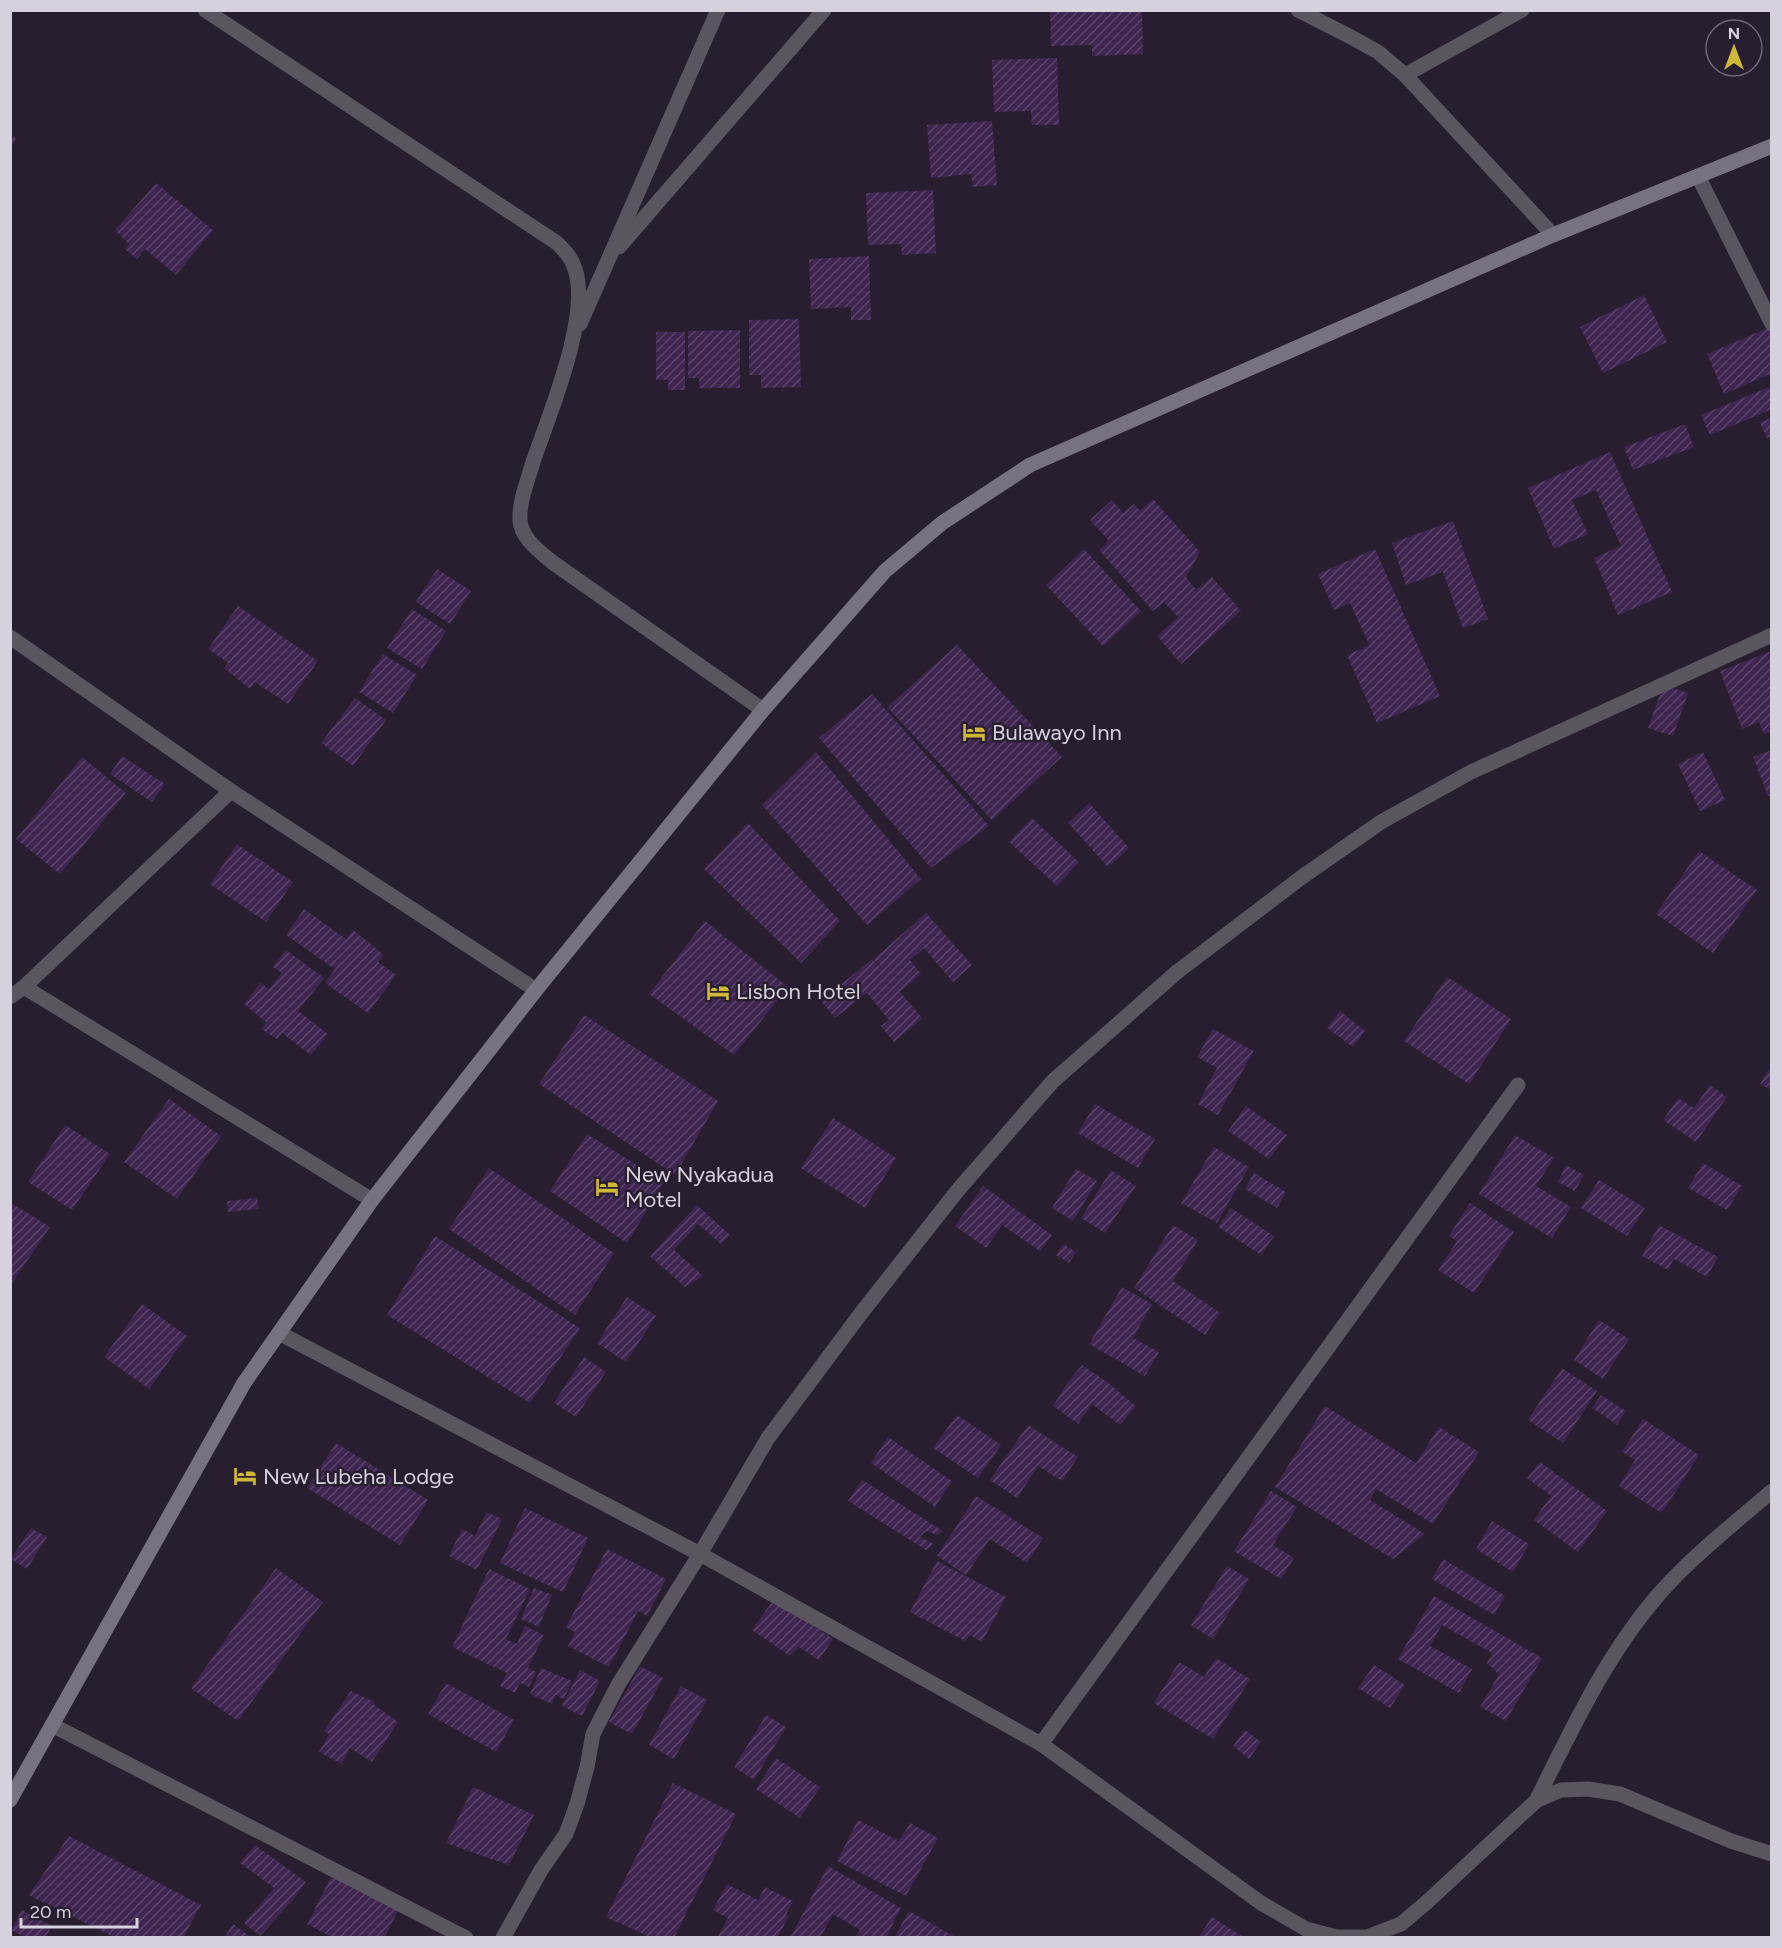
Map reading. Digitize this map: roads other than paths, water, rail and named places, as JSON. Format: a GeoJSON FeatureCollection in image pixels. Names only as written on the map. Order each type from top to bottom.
{"type":"FeatureCollection","features":[{"type":"Feature","properties":{"kind":"main road"},"geometry":{"type":"LineString","coordinates":[[10,1800],[244,1383],[372,1200],[536,990],[763,710],[885,571],[942,523],[1030,465],[1553,235],[1772,146]]}},
{"type":"Feature","properties":{"kind":"street"},"geometry":{"type":"LineString","coordinates":[[205,10],[557,243],[571,258],[576,271],[579,307],[573,341]]}},
{"type":"Feature","properties":{"kind":"street"},"geometry":{"type":"LineString","coordinates":[[718,10],[573,341],[523,493],[520,521],[529,542],[552,562],[763,710]]}},
{"type":"Feature","properties":{"kind":"street"},"geometry":{"type":"LineString","coordinates":[[609,259],[824,10]]}},
{"type":"Feature","properties":{"kind":"street"},"geometry":{"type":"LineString","coordinates":[[1298,10],[1378,52],[1405,75],[1553,235]]}},
{"type":"Feature","properties":{"kind":"street"},"geometry":{"type":"LineString","coordinates":[[1405,75],[1522,10]]}},
{"type":"Feature","properties":{"kind":"street"},"geometry":{"type":"LineString","coordinates":[[1698,176],[1772,324]]}},
{"type":"Feature","properties":{"kind":"street"},"geometry":{"type":"LineString","coordinates":[[503,1938],[541,1870],[566,1834],[587,1767],[593,1734],[618,1685],[700,1554],[768,1438],[862,1312],[958,1190],[1053,1081],[1177,972],[1302,877],[1391,816],[1471,772],[1772,634]]}},
{"type":"Feature","properties":{"kind":"street"},"geometry":{"type":"LineString","coordinates":[[10,637],[231,791],[536,990]]}},
{"type":"Feature","properties":{"kind":"street"},"geometry":{"type":"LineString","coordinates":[[10,997],[24,987],[231,791]]}},
{"type":"Feature","properties":{"kind":"street"},"geometry":{"type":"LineString","coordinates":[[24,987],[372,1200]]}},
{"type":"Feature","properties":{"kind":"street"},"geometry":{"type":"LineString","coordinates":[[1041,1744],[1518,1085]]}},
{"type":"Feature","properties":{"kind":"street"},"geometry":{"type":"LineString","coordinates":[[279,1333],[700,1554],[1041,1744],[1261,1903],[1306,1929],[1337,1936],[1367,1937],[1401,1924],[1536,1801],[1561,1790],[1588,1789],[1620,1794],[1731,1842],[1772,1854]]}},
{"type":"Feature","properties":{"kind":"street"},"geometry":{"type":"LineString","coordinates":[[1536,1801],[1591,1692],[1635,1624],[1669,1582],[1772,1491]]}},
{"type":"Feature","properties":{"kind":"street"},"geometry":{"type":"LineString","coordinates":[[52,1725],[466,1938]]}},
{"type":"Feature","properties":{"kind":"place","name":"Bulawayo Inn"},"geometry":{"type":"Point","coordinates":[974,732]}},
{"type":"Feature","properties":{"kind":"place","name":"Lisbon Hotel"},"geometry":{"type":"Point","coordinates":[718,991]}},
{"type":"Feature","properties":{"kind":"place","name":"New Nyakadua Motel"},"geometry":{"type":"Point","coordinates":[607,1187]}},
{"type":"Feature","properties":{"kind":"place","name":"New Lubeha Lodge"},"geometry":{"type":"Point","coordinates":[245,1476]}}]}
